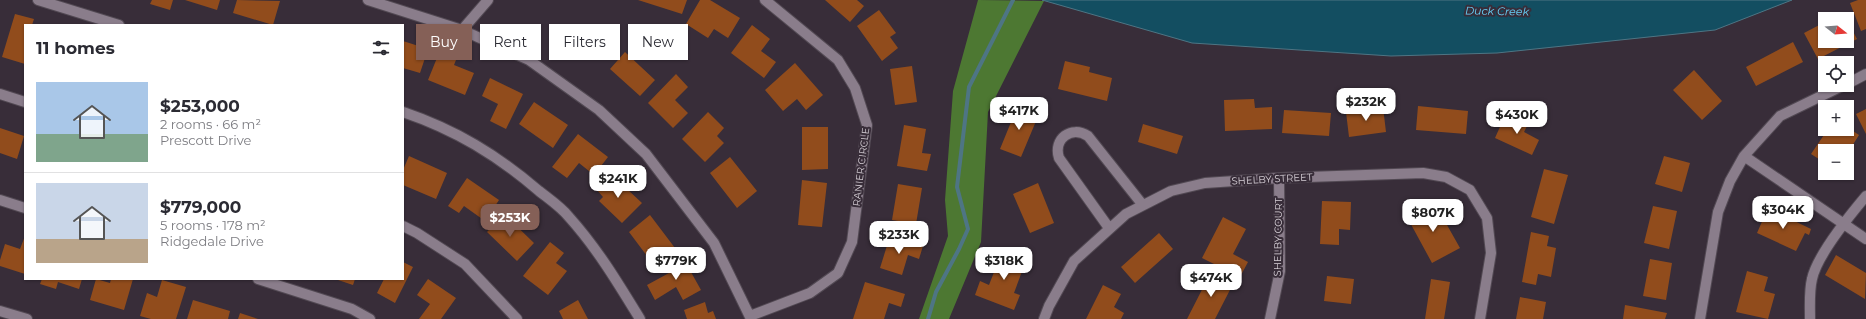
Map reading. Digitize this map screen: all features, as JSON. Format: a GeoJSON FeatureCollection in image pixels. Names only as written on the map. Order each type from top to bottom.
{"type":"FeatureCollection","features":[{"type":"Feature","properties":{"kind":"street"},"geometry":{"type":"LineString","coordinates":[[38,0],[117,24]]}},
{"type":"Feature","properties":{"kind":"street"},"geometry":{"type":"LineString","coordinates":[[368,0],[443,24]]}},
{"type":"Feature","properties":{"kind":"street"},"geometry":{"type":"LineString","coordinates":[[467,24],[488,0]]}},
{"type":"Feature","properties":{"kind":"street","name":"RANIER CIRCLE"},"geometry":{"type":"LineString","coordinates":[[750,318],[810,293],[838,273],[852,242],[867,125],[855,88],[838,60],[765,0]]}},
{"type":"Feature","properties":{"kind":"street"},"geometry":{"type":"LineString","coordinates":[[472,34],[529,60],[598,110],[646,154],[714,243],[750,318]]}},
{"type":"Feature","properties":{"kind":"street"},"geometry":{"type":"LineString","coordinates":[[1854,80],[1866,74]]}},
{"type":"Feature","properties":{"kind":"street"},"geometry":{"type":"LineString","coordinates":[[1700,319],[1718,212],[1730,181],[1744,156],[1780,116],[1830,92]]}},
{"type":"Feature","properties":{"kind":"street"},"geometry":{"type":"LineString","coordinates":[[0,94],[24,102]]}},
{"type":"Feature","properties":{"kind":"street"},"geometry":{"type":"LineString","coordinates":[[404,112],[431,122],[469,140],[511,167],[568,216],[607,265],[640,319]]}},
{"type":"Feature","properties":{"kind":"street"},"geometry":{"type":"LineString","coordinates":[[1109,228],[1059,158],[1057,147],[1062,137],[1067,134],[1078,132],[1088,136],[1142,204]]}},
{"type":"Feature","properties":{"kind":"street"},"geometry":{"type":"LineString","coordinates":[[1744,156],[1866,239]]}},
{"type":"Feature","properties":{"kind":"street","name":"SHELBY STREET"},"geometry":{"type":"LineString","coordinates":[[1044,319],[1049,306],[1074,261],[1126,214],[1142,204],[1171,191],[1205,183],[1279,178],[1423,173],[1446,177],[1470,190],[1487,218],[1490,253],[1480,319]]}},
{"type":"Feature","properties":{"kind":"street","name":"SHELBY COURT"},"geometry":{"type":"LineString","coordinates":[[1270,319],[1280,271],[1279,178]]}},
{"type":"Feature","properties":{"kind":"street"},"geometry":{"type":"LineString","coordinates":[[1810,319],[1812,278],[1817,266],[1843,224],[1866,196]]}},
{"type":"Feature","properties":{"kind":"street"},"geometry":{"type":"LineString","coordinates":[[0,200],[24,208]]}},
{"type":"Feature","properties":{"kind":"street"},"geometry":{"type":"LineString","coordinates":[[404,226],[417,233],[465,264],[517,319]]}},
{"type":"Feature","properties":{"kind":"street"},"geometry":{"type":"LineString","coordinates":[[261,280],[352,309],[370,319]]}},
{"type":"Feature","properties":{"kind":"street"},"geometry":{"type":"LineString","coordinates":[[0,310],[27,319]]}},
{"type":"Feature","properties":{"kind":"green space"},"geometry":{"type":"Polygon","coordinates":[[[978,0],[1044,1],[988,112],[981,242],[949,319],[919,319],[948,236],[945,200],[953,91],[978,0]]]}},
{"type":"Feature","properties":{"kind":"water","name":"Duck Creek"},"geometry":{"type":"Polygon","coordinates":[[[1042,0],[1792,0],[1715,30],[1497,53],[1391,56],[1192,43],[1042,0]]]}},
{"type":"Feature","properties":{"kind":"building"},"geometry":{"type":"Polygon","coordinates":[[[152,0],[173,0],[170,10],[150,4],[152,0]]]}},
{"type":"Feature","properties":{"kind":"building"},"geometry":{"type":"Polygon","coordinates":[[[185,0],[220,0],[217,10],[185,0]]]}},
{"type":"Feature","properties":{"kind":"building"},"geometry":{"type":"Polygon","coordinates":[[[237,0],[280,1],[273,24],[233,13],[237,0]]]}},
{"type":"Feature","properties":{"kind":"building"},"geometry":{"type":"Polygon","coordinates":[[[638,0],[687,0],[682,14],[638,0]]]}},
{"type":"Feature","properties":{"kind":"building"},"geometry":{"type":"Polygon","coordinates":[[[700,0],[710,0],[740,18],[728,38],[714,29],[708,38],[686,24],[700,0]]]}},
{"type":"Feature","properties":{"kind":"building"},"geometry":{"type":"Polygon","coordinates":[[[825,0],[857,0],[864,6],[850,22],[825,0]]]}},
{"type":"Feature","properties":{"kind":"building"},"geometry":{"type":"Polygon","coordinates":[[[1858,0],[1866,0],[1866,29],[1861,31],[1850,3],[1858,0]]]}},
{"type":"Feature","properties":{"kind":"building"},"geometry":{"type":"Polygon","coordinates":[[[879,10],[896,33],[890,37],[898,48],[882,61],[857,26],[879,10]]]}},
{"type":"Feature","properties":{"kind":"building"},"geometry":{"type":"Polygon","coordinates":[[[15,14],[34,19],[32,24],[24,24],[24,64],[2,57],[15,14]]]}},
{"type":"Feature","properties":{"kind":"building"},"geometry":{"type":"Polygon","coordinates":[[[752,25],[770,39],[761,51],[776,62],[764,78],[731,53],[752,25]]]}},
{"type":"Feature","properties":{"kind":"building"},"geometry":{"type":"Polygon","coordinates":[[[1818,26],[1818,48],[1839,48],[1824,56],[1818,56],[1818,59],[1804,33],[1818,26]]]}},
{"type":"Feature","properties":{"kind":"building"},"geometry":{"type":"Polygon","coordinates":[[[1854,33],[1857,39],[1854,41],[1854,33]]]}},
{"type":"Feature","properties":{"kind":"building"},"geometry":{"type":"Polygon","coordinates":[[[404,41],[416,45],[416,60],[424,60],[420,73],[404,68],[404,41]]]}},
{"type":"Feature","properties":{"kind":"building"},"geometry":{"type":"Polygon","coordinates":[[[1793,42],[1803,62],[1756,86],[1746,67],[1793,42]]]}},
{"type":"Feature","properties":{"kind":"building"},"geometry":{"type":"Polygon","coordinates":[[[625,52],[628,55],[628,60],[634,60],[655,80],[640,96],[610,69],[618,60],[620,60],[620,58],[625,52]]]}},
{"type":"Feature","properties":{"kind":"building"},"geometry":{"type":"Polygon","coordinates":[[[436,60],[456,60],[454,65],[474,73],[465,95],[428,80],[436,60]]]}},
{"type":"Feature","properties":{"kind":"building"},"geometry":{"type":"Polygon","coordinates":[[[1065,61],[1090,67],[1089,72],[1112,78],[1107,101],[1058,89],[1065,61]]]}},
{"type":"Feature","properties":{"kind":"building"},"geometry":{"type":"Polygon","coordinates":[[[795,63],[823,95],[806,110],[797,99],[783,111],[765,90],[795,63]]]}},
{"type":"Feature","properties":{"kind":"building"},"geometry":{"type":"Polygon","coordinates":[[[912,66],[917,102],[895,105],[890,69],[912,66]]]}},
{"type":"Feature","properties":{"kind":"building"},"geometry":{"type":"Polygon","coordinates":[[[1694,70],[1722,101],[1702,120],[1673,90],[1694,70]]]}},
{"type":"Feature","properties":{"kind":"building"},"geometry":{"type":"Polygon","coordinates":[[[676,74],[688,87],[675,100],[688,113],[673,128],[648,103],[676,74]]]}},
{"type":"Feature","properties":{"kind":"building"},"geometry":{"type":"Polygon","coordinates":[[[490,78],[523,94],[506,129],[490,121],[498,104],[482,96],[490,78]]]}},
{"type":"Feature","properties":{"kind":"building"},"geometry":{"type":"Polygon","coordinates":[[[1254,99],[1255,108],[1272,107],[1272,129],[1225,131],[1224,100],[1254,99]]]}},
{"type":"Feature","properties":{"kind":"building"},"geometry":{"type":"Polygon","coordinates":[[[534,102],[568,125],[553,148],[519,124],[534,102]]]}},
{"type":"Feature","properties":{"kind":"building"},"geometry":{"type":"Polygon","coordinates":[[[1018,105],[1039,114],[1021,157],[1000,149],[1018,105]]]}},
{"type":"Feature","properties":{"kind":"building"},"geometry":{"type":"Polygon","coordinates":[[[1418,106],[1468,111],[1466,134],[1416,130],[1418,106]]]}},
{"type":"Feature","properties":{"kind":"building"},"geometry":{"type":"Polygon","coordinates":[[[1383,107],[1386,132],[1349,137],[1346,112],[1383,107]]]}},
{"type":"Feature","properties":{"kind":"building"},"geometry":{"type":"Polygon","coordinates":[[[1866,109],[1866,134],[1856,114],[1866,109]]]}},
{"type":"Feature","properties":{"kind":"building"},"geometry":{"type":"Polygon","coordinates":[[[1284,110],[1331,113],[1329,136],[1282,133],[1284,110]]]}},
{"type":"Feature","properties":{"kind":"building"},"geometry":{"type":"Polygon","coordinates":[[[708,112],[724,128],[717,136],[724,143],[705,162],[682,139],[708,112]]]}},
{"type":"Feature","properties":{"kind":"building"},"geometry":{"type":"Polygon","coordinates":[[[1515,115],[1529,122],[1524,132],[1539,140],[1532,155],[1495,138],[1503,120],[1511,123],[1515,115]]]}},
{"type":"Feature","properties":{"kind":"building"},"geometry":{"type":"Polygon","coordinates":[[[1143,124],[1183,136],[1177,154],[1138,142],[1143,124]]]}},
{"type":"Feature","properties":{"kind":"building"},"geometry":{"type":"Polygon","coordinates":[[[904,125],[926,129],[922,153],[931,154],[927,171],[897,166],[904,125]]]}},
{"type":"Feature","properties":{"kind":"building"},"geometry":{"type":"Polygon","coordinates":[[[802,127],[828,127],[828,169],[802,170],[802,127]]]}},
{"type":"Feature","properties":{"kind":"building"},"geometry":{"type":"Polygon","coordinates":[[[0,128],[24,136],[17,159],[0,153],[0,128]]]}},
{"type":"Feature","properties":{"kind":"building"},"geometry":{"type":"Polygon","coordinates":[[[1854,132],[1859,135],[1853,144],[1818,144],[1818,158],[1811,154],[1823,136],[1854,136],[1854,132]]]}},
{"type":"Feature","properties":{"kind":"building"},"geometry":{"type":"Polygon","coordinates":[[[578,134],[608,157],[594,175],[579,163],[567,178],[552,167],[578,134]]]}},
{"type":"Feature","properties":{"kind":"building"},"geometry":{"type":"Polygon","coordinates":[[[409,156],[447,173],[436,199],[404,185],[404,168],[409,156]]]}},
{"type":"Feature","properties":{"kind":"building"},"geometry":{"type":"Polygon","coordinates":[[[1664,156],[1690,163],[1682,192],[1655,184],[1664,156]]]}},
{"type":"Feature","properties":{"kind":"building"},"geometry":{"type":"Polygon","coordinates":[[[730,157],[757,191],[737,208],[710,173],[730,157]]]}},
{"type":"Feature","properties":{"kind":"building"},"geometry":{"type":"Polygon","coordinates":[[[1544,169],[1568,175],[1554,224],[1531,217],[1544,169]]]}},
{"type":"Feature","properties":{"kind":"building"},"geometry":{"type":"Polygon","coordinates":[[[612,175],[642,203],[622,223],[599,201],[603,197],[597,190],[612,175]]]}},
{"type":"Feature","properties":{"kind":"building"},"geometry":{"type":"Polygon","coordinates":[[[467,178],[499,200],[485,221],[464,206],[459,213],[448,206],[467,178]]]}},
{"type":"Feature","properties":{"kind":"building"},"geometry":{"type":"Polygon","coordinates":[[[802,180],[827,183],[822,227],[798,225],[802,180]]]}},
{"type":"Feature","properties":{"kind":"building"},"geometry":{"type":"Polygon","coordinates":[[[1038,183],[1054,223],[1030,233],[1013,194],[1038,183]]]}},
{"type":"Feature","properties":{"kind":"building"},"geometry":{"type":"Polygon","coordinates":[[[898,184],[922,188],[916,224],[892,220],[898,184]]]}},
{"type":"Feature","properties":{"kind":"building"},"geometry":{"type":"Polygon","coordinates":[[[1322,201],[1351,202],[1350,230],[1339,229],[1339,245],[1320,244],[1322,201]]]}},
{"type":"Feature","properties":{"kind":"building"},"geometry":{"type":"Polygon","coordinates":[[[1434,202],[1460,248],[1432,263],[1407,217],[1434,202]]]}},
{"type":"Feature","properties":{"kind":"building"},"geometry":{"type":"Polygon","coordinates":[[[1653,206],[1677,211],[1669,249],[1644,243],[1653,206]]]}},
{"type":"Feature","properties":{"kind":"building"},"geometry":{"type":"Polygon","coordinates":[[[1768,208],[1811,229],[1809,235],[1805,233],[1796,251],[1757,233],[1768,208]]]}},
{"type":"Feature","properties":{"kind":"building"},"geometry":{"type":"Polygon","coordinates":[[[504,214],[534,243],[517,261],[487,232],[504,214]]]}},
{"type":"Feature","properties":{"kind":"building"},"geometry":{"type":"Polygon","coordinates":[[[650,215],[675,248],[653,264],[629,232],[650,215]]]}},
{"type":"Feature","properties":{"kind":"building"},"geometry":{"type":"Polygon","coordinates":[[[1223,217],[1246,229],[1233,254],[1248,262],[1240,277],[1202,258],[1223,217]]]}},
{"type":"Feature","properties":{"kind":"building"},"geometry":{"type":"Polygon","coordinates":[[[1531,232],[1549,236],[1547,246],[1556,248],[1551,277],[1538,274],[1536,285],[1522,282],[1531,232]]]}},
{"type":"Feature","properties":{"kind":"building"},"geometry":{"type":"Polygon","coordinates":[[[1159,233],[1173,249],[1135,283],[1121,267],[1159,233]]]}},
{"type":"Feature","properties":{"kind":"building"},"geometry":{"type":"Polygon","coordinates":[[[890,236],[923,246],[919,259],[908,255],[902,275],[880,268],[890,236]]]}},
{"type":"Feature","properties":{"kind":"building"},"geometry":{"type":"Polygon","coordinates":[[[24,239],[24,274],[0,266],[0,260],[5,244],[20,249],[24,239]]]}},
{"type":"Feature","properties":{"kind":"building"},"geometry":{"type":"Polygon","coordinates":[[[550,242],[564,253],[556,263],[567,271],[548,295],[523,276],[550,242]]]}},
{"type":"Feature","properties":{"kind":"building"},"geometry":{"type":"Polygon","coordinates":[[[1003,249],[1027,258],[1014,293],[1020,295],[1014,310],[975,295],[980,281],[989,285],[1003,249]]]}},
{"type":"Feature","properties":{"kind":"building"},"geometry":{"type":"Polygon","coordinates":[[[1836,255],[1866,273],[1865,299],[1825,275],[1836,255]]]}},
{"type":"Feature","properties":{"kind":"building"},"geometry":{"type":"Polygon","coordinates":[[[682,256],[701,290],[683,300],[676,287],[655,300],[647,285],[669,273],[665,266],[682,256]]]}},
{"type":"Feature","properties":{"kind":"building"},"geometry":{"type":"Polygon","coordinates":[[[1650,259],[1672,263],[1666,300],[1643,296],[1650,259]]]}},
{"type":"Feature","properties":{"kind":"building"},"geometry":{"type":"Polygon","coordinates":[[[404,262],[413,267],[395,303],[377,293],[384,280],[404,280],[404,262]]]}},
{"type":"Feature","properties":{"kind":"building"},"geometry":{"type":"Polygon","coordinates":[[[1747,271],[1768,277],[1764,291],[1775,294],[1768,319],[1736,312],[1747,271]]]}},
{"type":"Feature","properties":{"kind":"building"},"geometry":{"type":"Polygon","coordinates":[[[1211,272],[1233,284],[1215,319],[1187,319],[1211,272]]]}},
{"type":"Feature","properties":{"kind":"building"},"geometry":{"type":"Polygon","coordinates":[[[1327,276],[1354,279],[1351,304],[1324,301],[1327,276]]]}},
{"type":"Feature","properties":{"kind":"building"},"geometry":{"type":"Polygon","coordinates":[[[428,279],[456,298],[441,319],[419,319],[430,304],[417,295],[428,279]]]}},
{"type":"Feature","properties":{"kind":"building"},"geometry":{"type":"Polygon","coordinates":[[[1431,279],[1450,282],[1444,319],[1425,319],[1431,279]]]}},
{"type":"Feature","properties":{"kind":"building"},"geometry":{"type":"Polygon","coordinates":[[[42,280],[82,280],[79,289],[58,282],[56,289],[40,284],[42,280]]]}},
{"type":"Feature","properties":{"kind":"building"},"geometry":{"type":"Polygon","coordinates":[[[96,280],[110,283],[111,280],[133,280],[124,310],[90,300],[96,280]]]}},
{"type":"Feature","properties":{"kind":"building"},"geometry":{"type":"Polygon","coordinates":[[[162,280],[186,287],[176,319],[151,319],[140,316],[147,293],[157,297],[162,280]]]}},
{"type":"Feature","properties":{"kind":"building"},"geometry":{"type":"Polygon","coordinates":[[[338,280],[355,280],[353,285],[338,280]]]}},
{"type":"Feature","properties":{"kind":"building"},"geometry":{"type":"Polygon","coordinates":[[[865,282],[905,294],[901,307],[889,303],[884,319],[853,319],[865,282]]]}},
{"type":"Feature","properties":{"kind":"building"},"geometry":{"type":"Polygon","coordinates":[[[1103,285],[1121,294],[1114,307],[1124,313],[1121,319],[1086,319],[1103,285]]]}},
{"type":"Feature","properties":{"kind":"building"},"geometry":{"type":"Polygon","coordinates":[[[1520,297],[1546,302],[1543,319],[1516,319],[1520,297]]]}},
{"type":"Feature","properties":{"kind":"building"},"geometry":{"type":"Polygon","coordinates":[[[193,300],[230,311],[228,319],[187,319],[193,300]]]}},
{"type":"Feature","properties":{"kind":"building"},"geometry":{"type":"Polygon","coordinates":[[[578,300],[588,319],[563,319],[559,311],[578,300]]]}},
{"type":"Feature","properties":{"kind":"building"},"geometry":{"type":"Polygon","coordinates":[[[705,302],[708,313],[713,311],[716,319],[687,319],[684,310],[705,302]]]}},
{"type":"Feature","properties":{"kind":"building"},"geometry":{"type":"Polygon","coordinates":[[[1625,305],[1667,313],[1665,319],[1623,319],[1625,305]]]}},
{"type":"Feature","properties":{"kind":"building"},"geometry":{"type":"Polygon","coordinates":[[[240,313],[258,319],[238,319],[240,313]]]}},
{"type":"Feature","properties":{"kind":"waterway"},"geometry":{"type":"LineString","coordinates":[[928,319],[936,292],[968,229],[957,187],[969,87],[1013,0]]}}]}
